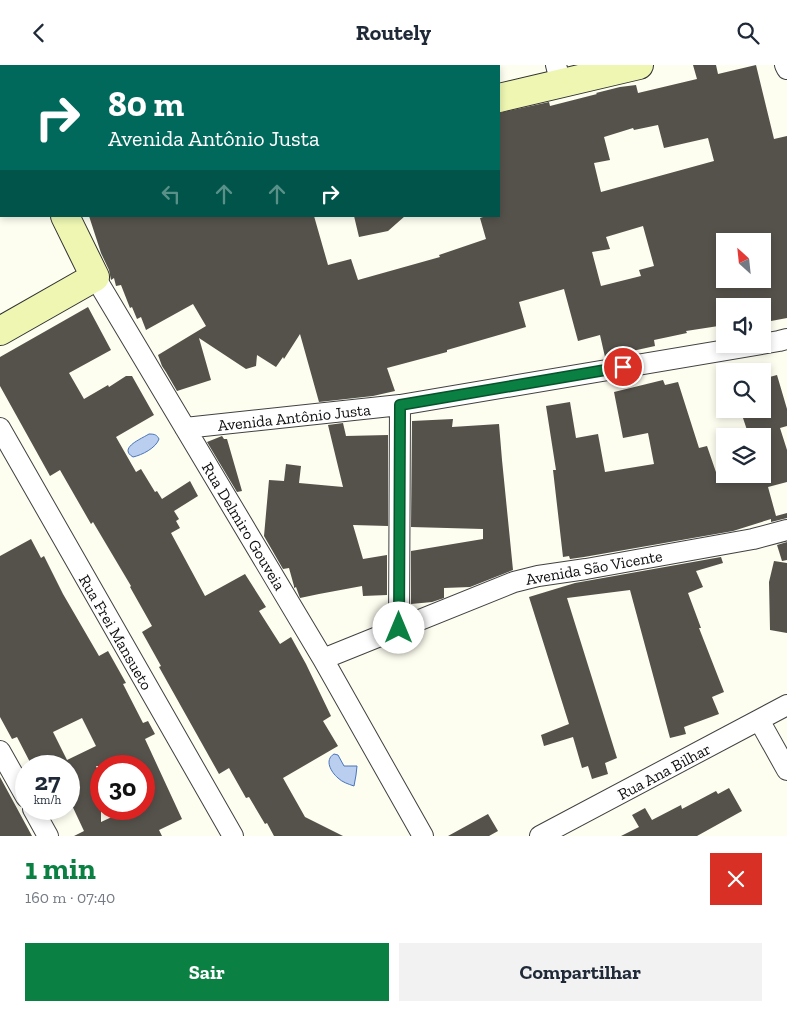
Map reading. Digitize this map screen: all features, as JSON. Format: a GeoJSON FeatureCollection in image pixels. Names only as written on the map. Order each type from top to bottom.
{"type":"FeatureCollection","features":[{"type":"Feature","properties":{"kind":"street"},"geometry":{"type":"LineString","coordinates":[[500,98],[558,74],[639,65]]}},
{"type":"Feature","properties":{"kind":"street"},"geometry":{"type":"LineString","coordinates":[[784,65],[787,69]]}},
{"type":"Feature","properties":{"kind":"street","name":"Rua Delmiro Gouveia"},"geometry":{"type":"LineString","coordinates":[[65,217],[95,277],[323,659],[423,836]]}},
{"type":"Feature","properties":{"kind":"street"},"geometry":{"type":"LineString","coordinates":[[0,331],[95,277]]}},
{"type":"Feature","properties":{"kind":"street","name":"Avenida Antônio Justa"},"geometry":{"type":"LineString","coordinates":[[185,429],[400,405],[787,339]]}},
{"type":"Feature","properties":{"kind":"street"},"geometry":{"type":"LineString","coordinates":[[399,628],[400,405]]}},
{"type":"Feature","properties":{"kind":"street","name":"Rua Frei Mansueto"},"geometry":{"type":"LineString","coordinates":[[0,428],[233,836]]}},
{"type":"Feature","properties":{"kind":"street","name":"Avenida São Vicente"},"geometry":{"type":"LineString","coordinates":[[323,659],[514,582],[538,576],[753,539],[787,530]]}},
{"type":"Feature","properties":{"kind":"street","name":"Rua Ana Bilhar"},"geometry":{"type":"LineString","coordinates":[[540,836],[787,705]]}},
{"type":"Feature","properties":{"kind":"street"},"geometry":{"type":"LineString","coordinates":[[759,720],[787,770]]}},
{"type":"Feature","properties":{"kind":"street"},"geometry":{"type":"LineString","coordinates":[[0,751],[15,778]]}},
{"type":"Feature","properties":{"kind":"street"},"geometry":{"type":"LineString","coordinates":[[39,820],[48,836]]}},
{"type":"Feature","properties":{"kind":"water"},"geometry":{"type":"Polygon","coordinates":[[[149,434],[159,439],[155,445],[140,455],[133,457],[129,454],[128,450],[132,444],[149,434]]]}},
{"type":"Feature","properties":{"kind":"water"},"geometry":{"type":"Polygon","coordinates":[[[334,754],[338,755],[344,766],[357,766],[354,786],[341,781],[333,773],[329,759],[334,754]]]}},
{"type":"Feature","properties":{"kind":"building"},"geometry":{"type":"Polygon","coordinates":[[[693,65],[716,65],[718,74],[756,65],[774,139],[787,136],[787,318],[771,321],[771,298],[716,298],[716,326],[686,331],[687,333],[654,340],[655,346],[605,357],[600,335],[578,341],[564,289],[519,302],[526,327],[447,350],[447,352],[387,368],[395,391],[373,396],[319,402],[300,334],[284,359],[283,357],[276,367],[257,355],[256,366],[246,369],[199,338],[211,380],[177,391],[162,366],[158,355],[206,326],[193,304],[146,330],[141,317],[137,319],[132,307],[130,308],[121,285],[116,286],[114,278],[111,280],[89,217],[314,217],[328,265],[351,259],[358,280],[440,257],[439,255],[486,239],[480,218],[500,217],[500,113],[549,102],[550,106],[620,87],[636,85],[638,93],[697,79],[693,65]],[[658,125],[634,130],[633,128],[604,137],[610,160],[594,163],[601,192],[714,161],[708,138],[664,148],[658,125]],[[643,226],[606,237],[610,249],[592,252],[601,286],[641,276],[639,270],[654,266],[643,226]]]}},
{"type":"Feature","properties":{"kind":"building"},"geometry":{"type":"Polygon","coordinates":[[[354,217],[404,217],[388,231],[359,237],[354,217]]]}},
{"type":"Feature","properties":{"kind":"building"},"geometry":{"type":"Polygon","coordinates":[[[88,307],[111,350],[69,373],[84,399],[126,376],[132,376],[154,415],[116,437],[136,472],[141,469],[155,492],[157,491],[162,499],[190,481],[198,496],[174,511],[179,519],[176,521],[180,528],[171,533],[205,596],[245,574],[266,607],[259,611],[280,644],[291,637],[331,716],[323,721],[338,746],[283,778],[305,817],[343,836],[274,836],[249,797],[246,798],[229,768],[219,774],[159,667],[161,666],[142,632],[152,626],[131,586],[93,522],[91,524],[60,470],[50,476],[0,386],[0,357],[88,307]]]}},
{"type":"Feature","properties":{"kind":"building"},"geometry":{"type":"Polygon","coordinates":[[[777,375],[787,409],[787,426],[780,428],[787,450],[787,482],[768,487],[776,516],[787,513],[787,518],[771,522],[771,519],[733,531],[584,557],[570,559],[569,556],[563,557],[553,470],[556,470],[546,406],[570,402],[576,438],[598,434],[605,472],[654,464],[648,433],[623,438],[614,392],[663,380],[665,385],[678,382],[699,448],[707,446],[716,472],[716,483],[771,483],[771,428],[746,428],[743,418],[771,418],[771,377],[777,375]]]}},
{"type":"Feature","properties":{"kind":"building"},"geometry":{"type":"Polygon","coordinates":[[[453,419],[452,427],[499,424],[513,570],[470,587],[444,588],[444,598],[432,602],[411,604],[411,551],[483,539],[483,529],[411,527],[412,421],[453,419]]]}},
{"type":"Feature","properties":{"kind":"building"},"geometry":{"type":"Polygon","coordinates":[[[343,423],[346,436],[388,435],[388,526],[353,525],[363,559],[387,555],[387,595],[363,596],[362,586],[300,598],[296,587],[294,588],[289,568],[283,569],[264,536],[269,480],[284,481],[286,464],[301,466],[299,483],[343,487],[328,425],[343,423]]]}},
{"type":"Feature","properties":{"kind":"building"},"geometry":{"type":"Polygon","coordinates":[[[222,436],[224,439],[227,439],[242,491],[237,492],[207,442],[222,436]]]}},
{"type":"Feature","properties":{"kind":"building"},"geometry":{"type":"Polygon","coordinates":[[[31,539],[41,558],[44,556],[63,594],[99,656],[108,651],[126,683],[123,684],[143,723],[148,721],[155,734],[145,739],[152,755],[90,755],[90,820],[101,820],[101,822],[105,820],[155,820],[155,761],[182,819],[159,830],[162,836],[74,836],[84,831],[79,820],[80,755],[77,755],[96,746],[82,718],[53,732],[64,755],[26,755],[17,737],[12,739],[0,717],[0,556],[31,539]]]}},
{"type":"Feature","properties":{"kind":"building"},"geometry":{"type":"Polygon","coordinates":[[[787,542],[787,560],[782,561],[777,545],[787,542]]]}},
{"type":"Feature","properties":{"kind":"building"},"geometry":{"type":"Polygon","coordinates":[[[721,557],[723,563],[696,571],[703,587],[688,593],[701,628],[699,628],[724,692],[712,697],[719,714],[684,727],[686,734],[670,738],[630,590],[567,598],[617,758],[605,763],[608,774],[592,779],[588,766],[582,768],[573,737],[544,746],[541,735],[569,724],[529,597],[575,583],[721,557]]]}},
{"type":"Feature","properties":{"kind":"building"},"geometry":{"type":"Polygon","coordinates":[[[774,561],[787,563],[787,633],[770,630],[769,582],[774,561]]]}},
{"type":"Feature","properties":{"kind":"building"},"geometry":{"type":"Polygon","coordinates":[[[0,777],[15,805],[15,820],[23,820],[32,836],[0,836],[0,777]]]}},
{"type":"Feature","properties":{"kind":"building"},"geometry":{"type":"Polygon","coordinates":[[[729,788],[742,811],[697,836],[621,836],[639,827],[632,815],[645,808],[652,820],[681,805],[682,809],[716,791],[718,794],[729,788]]]}},
{"type":"Feature","properties":{"kind":"building"},"geometry":{"type":"Polygon","coordinates":[[[488,814],[498,831],[489,836],[448,836],[488,814]]]}},
{"type":"Feature","properties":{"kind":"route"},"geometry":{"type":"LineString","coordinates":[[399,628],[400,405],[623,367]]}}]}
